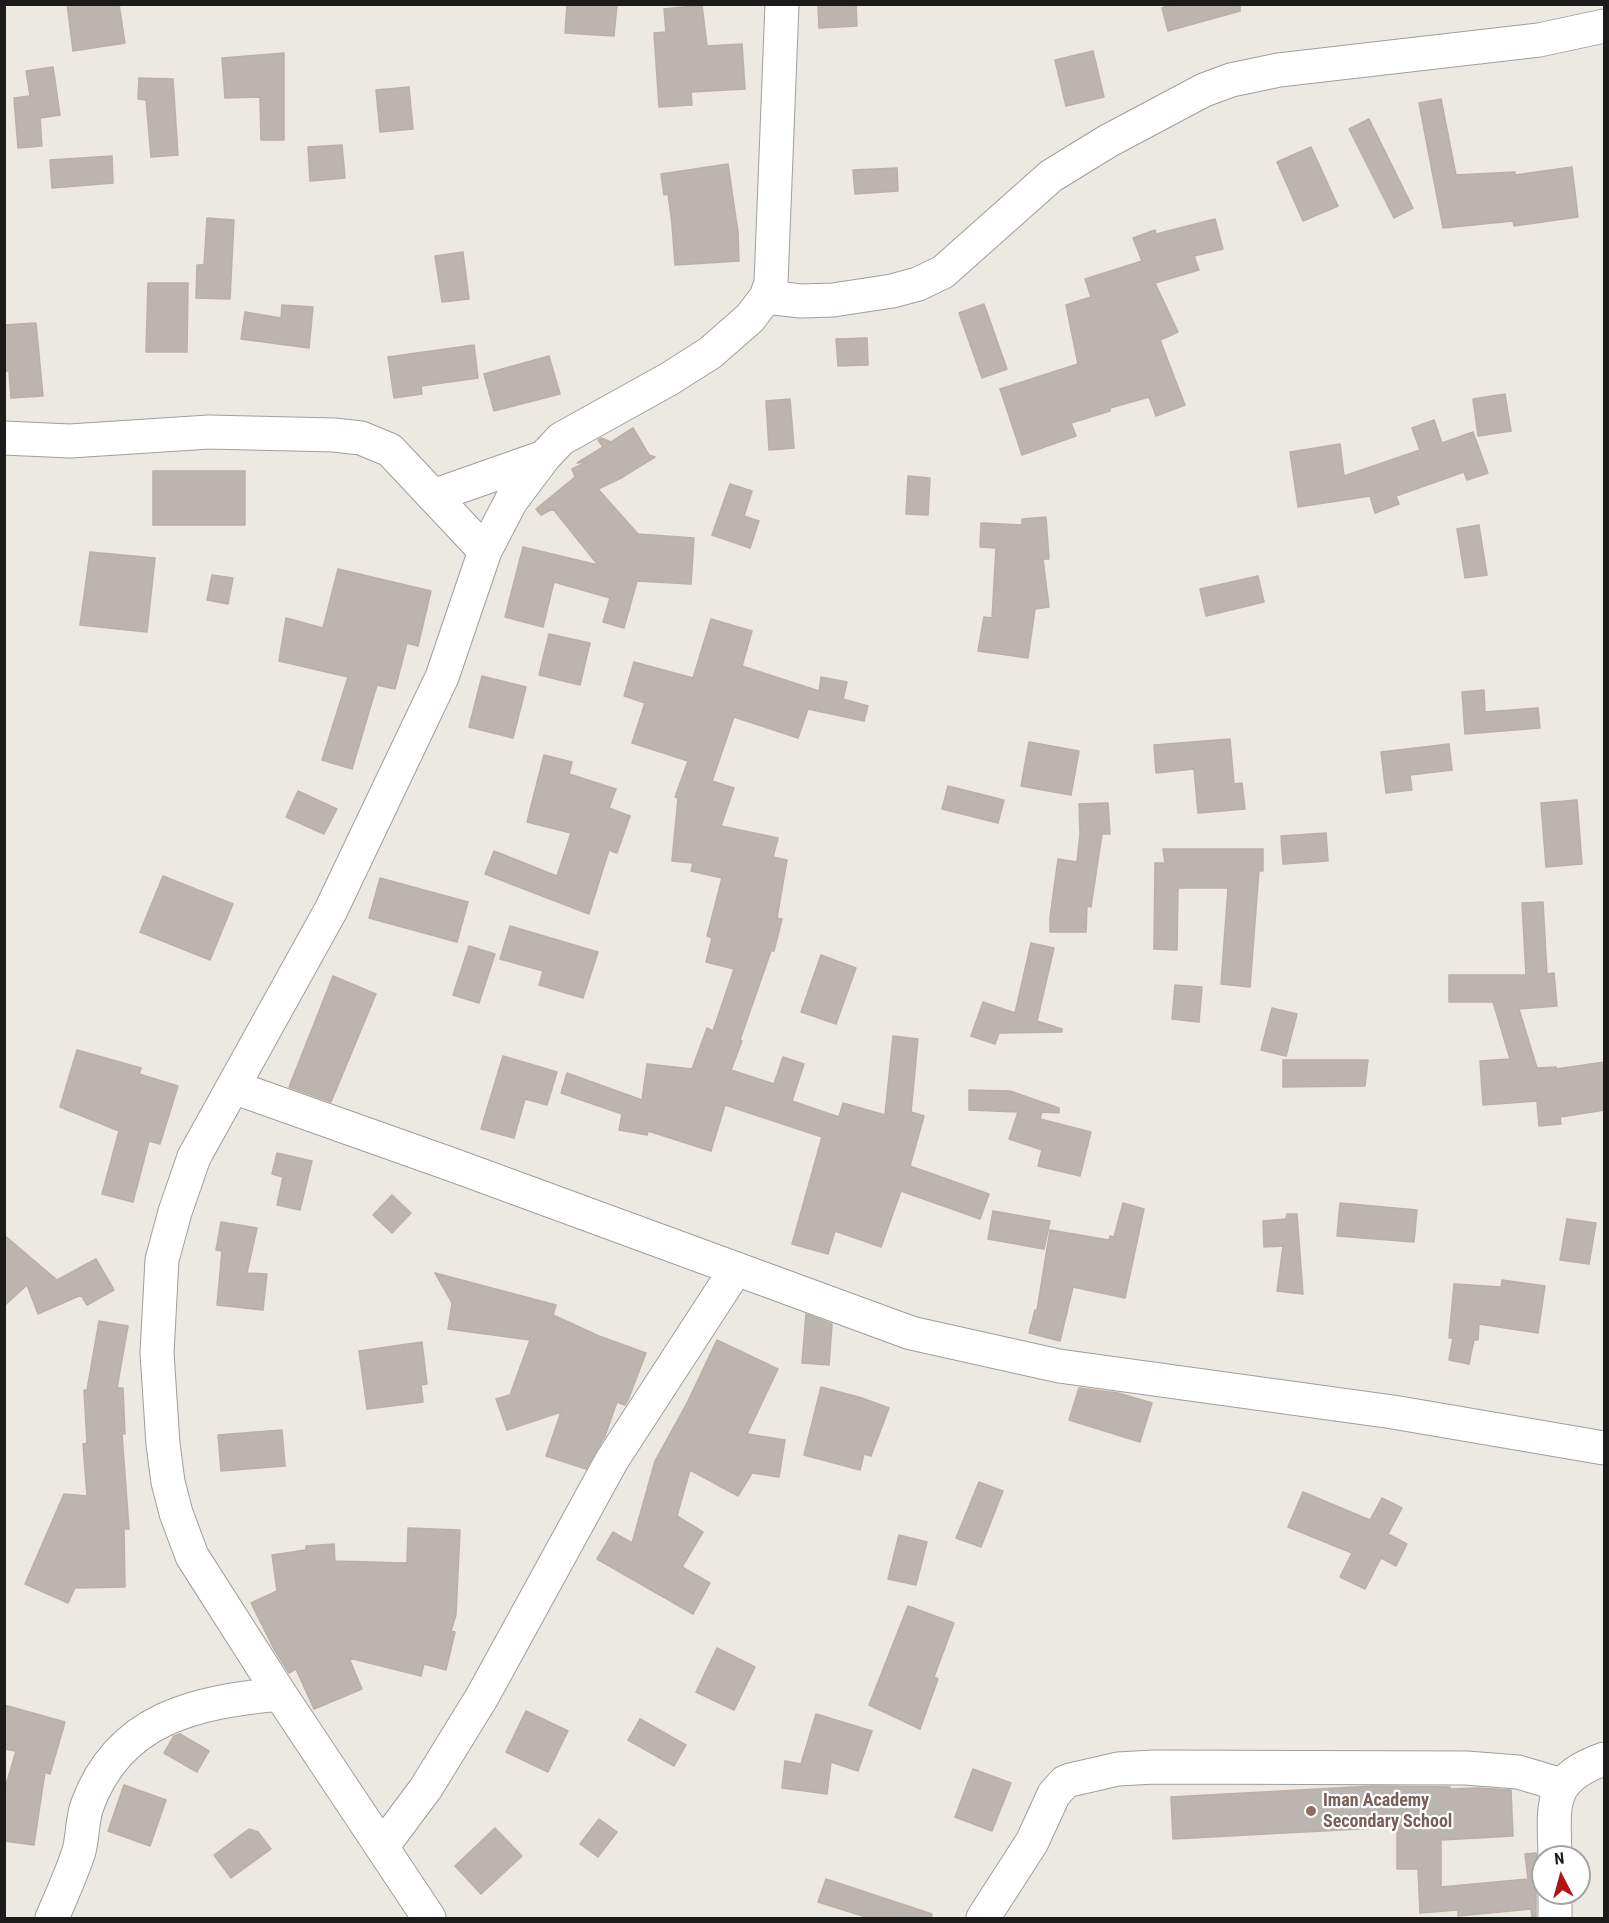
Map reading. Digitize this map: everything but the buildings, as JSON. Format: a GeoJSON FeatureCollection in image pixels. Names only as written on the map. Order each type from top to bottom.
{"type":"FeatureCollection","features":[{"type":"Feature","properties":{"kind":"street"},"geometry":{"type":"LineString","coordinates":[[429,1918],[280,1694],[192,1556],[176,1513],[168,1482],[163,1444],[157,1353],[162,1260],[175,1212],[194,1157],[332,910],[442,676],[485,550],[511,501],[544,457],[561,440],[669,380],[710,353],[750,318],[766,297],[771,282],[782,4]]}},
{"type":"Feature","properties":{"kind":"street"},"geometry":{"type":"LineString","coordinates":[[766,297],[801,301],[833,300],[892,291],[918,284],[943,272],[1051,176],[1108,141],[1204,90],[1231,80],[1279,70],[1539,40],[1605,26]]}},
{"type":"Feature","properties":{"kind":"street"},"geometry":{"type":"LineString","coordinates":[[4,438],[70,441],[209,432],[351,436],[390,450],[485,550]]}},
{"type":"Feature","properties":{"kind":"street"},"geometry":{"type":"LineString","coordinates":[[433,496],[544,457]]}},
{"type":"Feature","properties":{"kind":"street"},"geometry":{"type":"LineString","coordinates":[[233,1087],[911,1333],[1035,1362],[1393,1412],[1605,1448]]}},
{"type":"Feature","properties":{"kind":"street"},"geometry":{"type":"LineString","coordinates":[[382,1847],[426,1788],[482,1697],[612,1460],[736,1269]]}},
{"type":"Feature","properties":{"kind":"street"},"geometry":{"type":"LineString","coordinates":[[52,1918],[79,1850],[87,1807],[95,1788],[118,1753],[152,1724],[180,1712],[231,1699],[280,1694]]}},
{"type":"Feature","properties":{"kind":"street"},"geometry":{"type":"LineString","coordinates":[[1555,1845],[1554,1812],[1558,1792],[1562,1785],[1579,1770],[1605,1759]]}},
{"type":"Feature","properties":{"kind":"street"},"geometry":{"type":"LineString","coordinates":[[983,1918],[1032,1842],[1054,1794],[1070,1780],[1118,1769],[1154,1767],[1466,1768],[1518,1772],[1562,1785]]}},
{"type":"Feature","properties":{"kind":"place","name":"Iman Academy Secondary School"},"geometry":{"type":"Point","coordinates":[1311,1811]}}]}
